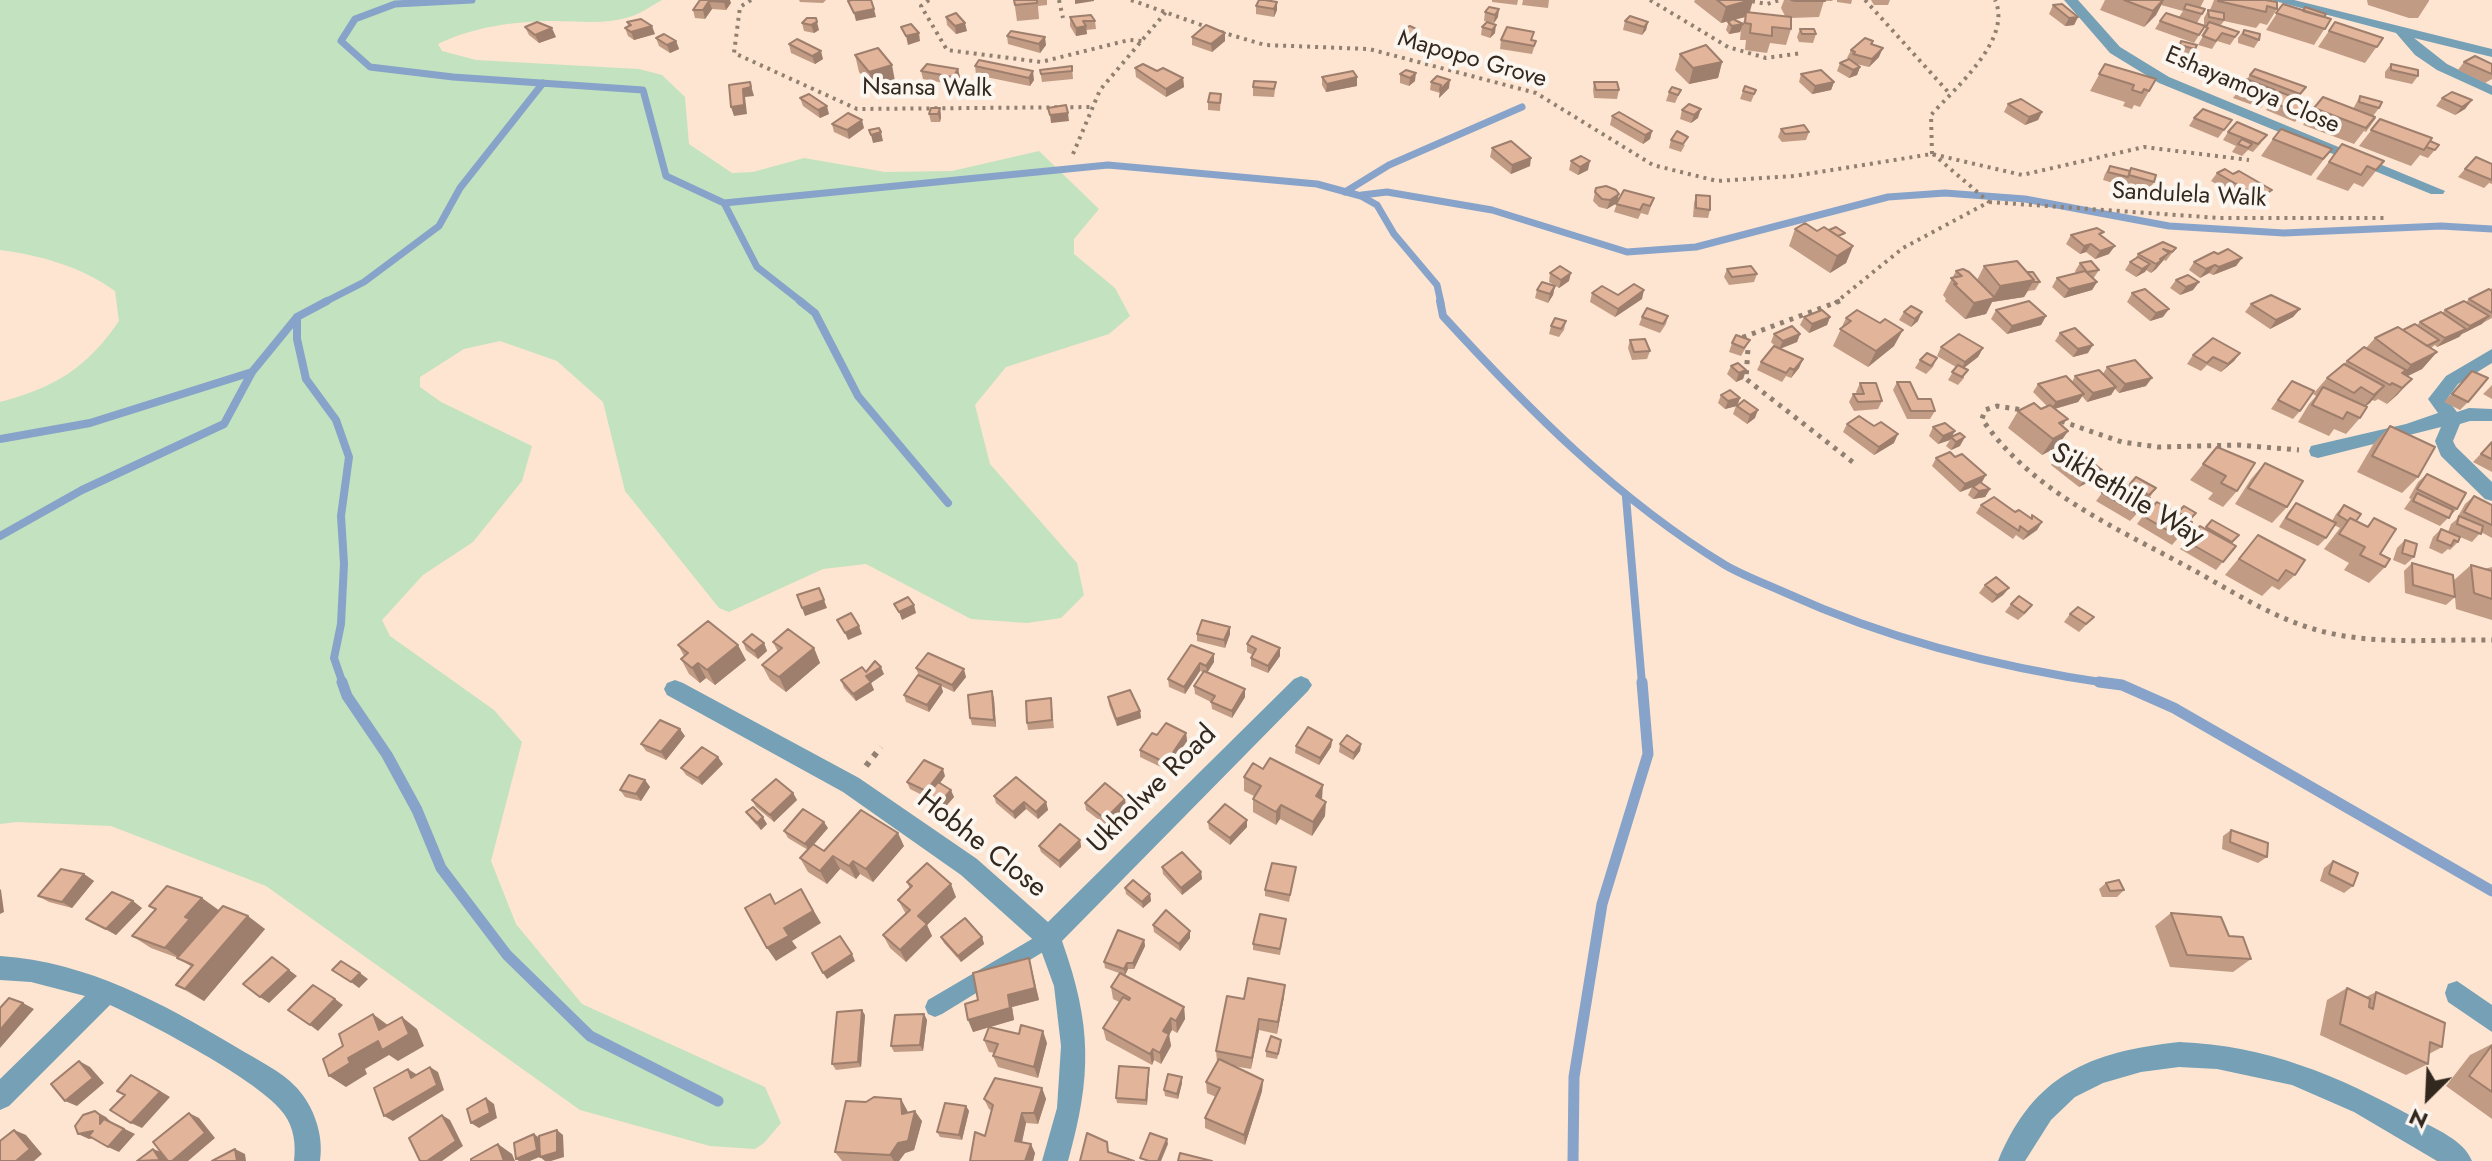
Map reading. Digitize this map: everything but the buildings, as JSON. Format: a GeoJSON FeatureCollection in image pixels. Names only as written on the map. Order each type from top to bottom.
{"type":"FeatureCollection","features":[{"type":"Feature","properties":{"kind":"street","name":"Eshayamoya Close"},"geometry":{"type":"LineString","coordinates":[[2071,0],[2115,50],[2164,80],[2437,191]]}},
{"type":"Feature","properties":{"kind":"street"},"geometry":{"type":"LineString","coordinates":[[2278,0],[2321,5],[2401,31],[2492,53]]}},
{"type":"Feature","properties":{"kind":"street"},"geometry":{"type":"LineString","coordinates":[[2401,31],[2430,62],[2492,91]]}},
{"type":"Feature","properties":{"kind":"street"},"geometry":{"type":"LineString","coordinates":[[2453,420],[2437,399],[2452,380],[2492,355]]}},
{"type":"Feature","properties":{"kind":"street"},"geometry":{"type":"LineString","coordinates":[[2318,451],[2410,430],[2433,420],[2453,420],[2469,414],[2492,415]]}},
{"type":"Feature","properties":{"kind":"street"},"geometry":{"type":"LineString","coordinates":[[2453,420],[2444,441],[2448,451],[2492,494]]}},
{"type":"Feature","properties":{"kind":"street"},"geometry":{"type":"LineString","coordinates":[[2463,465],[2492,480]]}},
{"type":"Feature","properties":{"kind":"street","name":"Ukholwe Road"},"geometry":{"type":"LineString","coordinates":[[1049,938],[1301,685]]}},
{"type":"Feature","properties":{"kind":"street","name":"Hobhe Close"},"geometry":{"type":"LineString","coordinates":[[675,689],[851,785],[969,867],[1049,938],[1066,986],[1074,1046],[1070,1108],[1055,1161]]}},
{"type":"Feature","properties":{"kind":"street"},"geometry":{"type":"LineString","coordinates":[[0,968],[56,976],[106,992],[189,1033],[280,1090],[302,1116],[310,1148],[307,1161]]}},
{"type":"Feature","properties":{"kind":"street"},"geometry":{"type":"LineString","coordinates":[[0,1097],[106,992]]}},
{"type":"Feature","properties":{"kind":"street"},"geometry":{"type":"LineString","coordinates":[[2457,993],[2492,1020]]}},
{"type":"Feature","properties":{"kind":"street"},"geometry":{"type":"LineString","coordinates":[[2011,1161],[2024,1134],[2057,1094],[2091,1075],[2122,1063],[2156,1056],[2196,1054],[2245,1059],[2359,1099],[2459,1161]]}},
{"type":"Feature","properties":{"kind":"lane"},"geometry":{"type":"LineString","coordinates":[[935,1007],[1049,938]]}},
{"type":"Feature","properties":{"kind":"path","name":"Nsansa Walk"},"geometry":{"type":"LineString","coordinates":[[751,0],[740,7],[734,53],[857,109],[1094,107]]}},
{"type":"Feature","properties":{"kind":"path"},"geometry":{"type":"LineString","coordinates":[[929,0],[921,6],[947,50],[1041,62],[1129,40],[1142,41]]}},
{"type":"Feature","properties":{"kind":"path"},"geometry":{"type":"LineString","coordinates":[[1059,0],[1063,18]]}},
{"type":"Feature","properties":{"kind":"path","name":"Mapopo Grove"},"geometry":{"type":"LineString","coordinates":[[1131,0],[1265,45],[1369,49],[1536,93],[1653,165],[1717,181],[1794,176],[1932,154]]}},
{"type":"Feature","properties":{"kind":"path"},"geometry":{"type":"LineString","coordinates":[[1650,0],[1728,47],[1766,58],[1802,53]]}},
{"type":"Feature","properties":{"kind":"path"},"geometry":{"type":"LineString","coordinates":[[1744,0],[1767,4],[1780,0]]}},
{"type":"Feature","properties":{"kind":"path"},"geometry":{"type":"LineString","coordinates":[[1865,0],[1950,94]]}},
{"type":"Feature","properties":{"kind":"path"},"geometry":{"type":"LineString","coordinates":[[1854,463],[1746,379],[1748,348],[1741,338],[1839,302],[1903,248],[1989,202],[1932,154],[1931,115],[1990,49],[1999,9],[1995,0]]}},
{"type":"Feature","properties":{"kind":"path"},"geometry":{"type":"LineString","coordinates":[[1073,154],[1100,90],[1166,12]]}},
{"type":"Feature","properties":{"kind":"path"},"geometry":{"type":"LineString","coordinates":[[1932,154],[2022,175],[2144,147],[2249,160]]}},
{"type":"Feature","properties":{"kind":"path","name":"Sandulela Walk"},"geometry":{"type":"LineString","coordinates":[[1989,202],[2220,218],[2387,218]]}},
{"type":"Feature","properties":{"kind":"path","name":"Sikhethile Way"},"geometry":{"type":"LineString","coordinates":[[2038,413],[1997,406],[1985,410],[1982,419],[2007,452],[2064,497],[2261,607],[2310,629],[2352,637],[2492,640]]}},
{"type":"Feature","properties":{"kind":"path","name":"Sikhethile Way"},"geometry":{"type":"LineString","coordinates":[[2052,418],[2122,442],[2146,445],[2238,445],[2318,451]]}},
{"type":"Feature","properties":{"kind":"green space"},"geometry":{"type":"Polygon","coordinates":[[[0,0],[662,0],[637,14],[620,19],[510,24],[465,33],[438,44],[442,51],[476,60],[639,69],[662,75],[685,97],[689,144],[732,173],[753,172],[804,158],[885,172],[952,171],[1039,151],[1099,209],[1074,239],[1074,254],[1115,288],[1130,316],[1109,334],[1006,367],[975,405],[990,464],[1077,563],[1084,595],[1061,618],[1027,623],[971,619],[866,564],[823,569],[729,612],[719,608],[625,491],[603,402],[557,361],[500,341],[464,349],[420,377],[420,387],[441,402],[532,446],[522,481],[473,542],[423,575],[382,620],[390,636],[494,710],[522,742],[491,861],[516,924],[582,1004],[765,1087],[781,1123],[755,1149],[710,1146],[580,1110],[266,886],[111,826],[0,824],[0,402],[37,390],[68,374],[94,352],[119,321],[115,291],[89,275],[60,263],[0,250],[0,0]]]}},
{"type":"Feature","properties":{"kind":"waterway"},"geometry":{"type":"LineString","coordinates":[[472,0],[395,4],[355,19],[341,41],[370,67],[543,83]]}},
{"type":"Feature","properties":{"kind":"waterway"},"geometry":{"type":"LineString","coordinates":[[323,303],[364,282],[439,226],[460,188],[543,83]]}},
{"type":"Feature","properties":{"kind":"waterway"},"geometry":{"type":"LineString","coordinates":[[543,83],[643,90],[666,176],[724,203]]}},
{"type":"Feature","properties":{"kind":"waterway"},"geometry":{"type":"LineString","coordinates":[[1345,192],[1389,165],[1522,107]]}},
{"type":"Feature","properties":{"kind":"waterway"},"geometry":{"type":"LineString","coordinates":[[724,203],[1108,165],[1317,184],[1345,192]]}},
{"type":"Feature","properties":{"kind":"waterway"},"geometry":{"type":"LineString","coordinates":[[1345,192],[1377,205],[1394,234],[1437,285],[1441,303]]}},
{"type":"Feature","properties":{"kind":"waterway"},"geometry":{"type":"LineString","coordinates":[[1362,195],[1387,192],[1492,210],[1627,252],[1696,247],[1888,197],[1945,193],[2025,199],[2169,226],[2284,233],[2441,226],[2492,229]]}},
{"type":"Feature","properties":{"kind":"waterway"},"geometry":{"type":"LineString","coordinates":[[724,203],[757,267],[803,303]]}},
{"type":"Feature","properties":{"kind":"waterway"},"geometry":{"type":"LineString","coordinates":[[297,317],[327,301]]}},
{"type":"Feature","properties":{"kind":"waterway"},"geometry":{"type":"LineString","coordinates":[[800,301],[815,313],[858,396],[948,503]]}},
{"type":"Feature","properties":{"kind":"waterway"},"geometry":{"type":"LineString","coordinates":[[1440,301],[1443,316],[1575,451],[1647,511],[1725,565],[1825,610],[1905,638],[1987,661],[2108,683]]}},
{"type":"Feature","properties":{"kind":"waterway"},"geometry":{"type":"LineString","coordinates":[[252,372],[297,317]]}},
{"type":"Feature","properties":{"kind":"waterway"},"geometry":{"type":"LineString","coordinates":[[297,317],[297,339],[306,379],[336,420],[349,457],[341,516],[344,564],[341,624],[334,658],[343,684]]}},
{"type":"Feature","properties":{"kind":"waterway"},"geometry":{"type":"LineString","coordinates":[[0,439],[90,423],[252,372]]}},
{"type":"Feature","properties":{"kind":"waterway"},"geometry":{"type":"LineString","coordinates":[[0,536],[82,490],[224,424],[252,372]]}},
{"type":"Feature","properties":{"kind":"waterway"},"geometry":{"type":"LineString","coordinates":[[1626,497],[1642,684]]}},
{"type":"Feature","properties":{"kind":"waterway"},"geometry":{"type":"LineString","coordinates":[[342,682],[347,696],[387,755],[417,810],[441,868],[507,955],[590,1036],[718,1101]]}},
{"type":"Feature","properties":{"kind":"waterway"},"geometry":{"type":"LineString","coordinates":[[1573,1161],[1574,1077],[1602,904],[1648,754],[1642,682]]}},
{"type":"Feature","properties":{"kind":"waterway"},"geometry":{"type":"LineString","coordinates":[[2099,682],[2108,683]]}},
{"type":"Feature","properties":{"kind":"waterway"},"geometry":{"type":"LineString","coordinates":[[2108,683],[2122,685],[2174,708],[2492,891]]}},
{"type":"Feature","properties":{"kind":"waterway"},"geometry":{"type":"LineString","coordinates":[[2108,683],[2113,684]]}}]}
